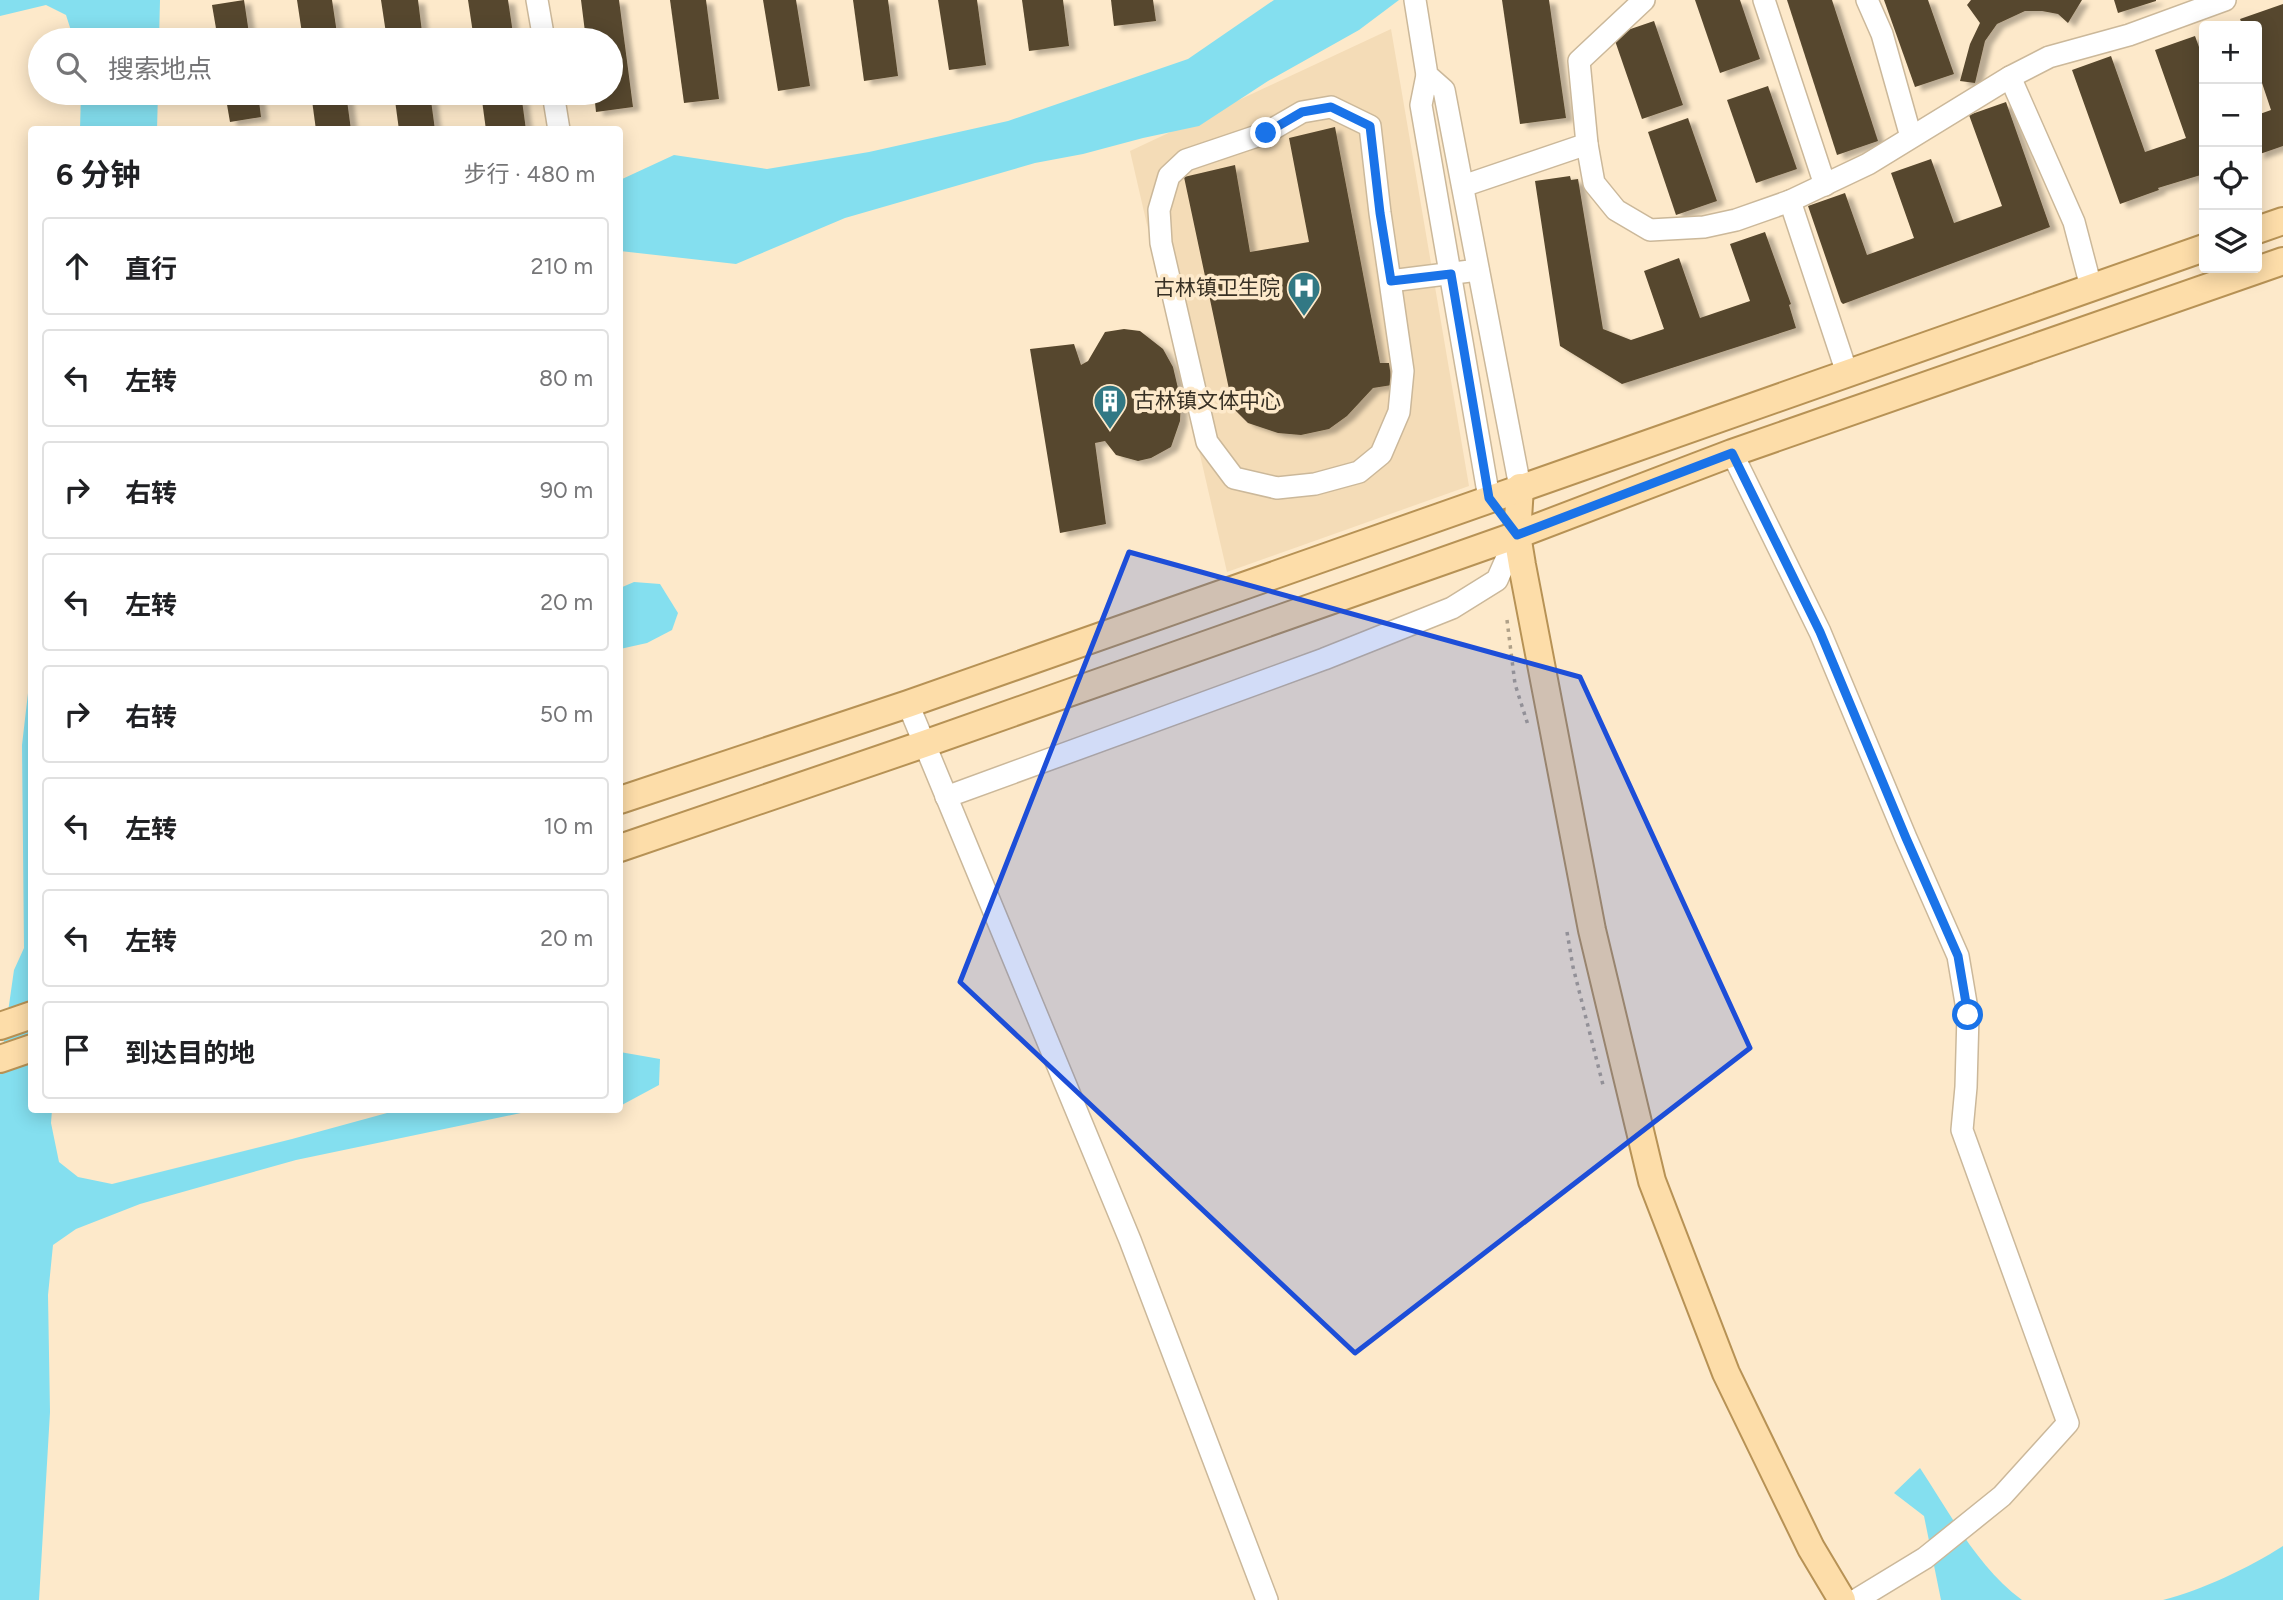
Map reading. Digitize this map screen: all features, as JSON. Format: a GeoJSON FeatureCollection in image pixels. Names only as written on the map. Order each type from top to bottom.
{"type":"FeatureCollection","features":[{"type":"Feature","properties":{"kind":"main road"},"geometry":{"type":"LineString","coordinates":[[2262,228],[2283,221]]}},
{"type":"Feature","properties":{"kind":"main road"},"geometry":{"type":"LineString","coordinates":[[623,799],[908,704],[2199,250]]}},
{"type":"Feature","properties":{"kind":"main road"},"geometry":{"type":"LineString","coordinates":[[623,847],[1517,535],[1732,453],[2283,261]]}},
{"type":"Feature","properties":{"kind":"main road"},"geometry":{"type":"LineString","coordinates":[[1520,487],[1517,535],[1592,930],[1653,1181],[1726,1373],[1811,1548],[1842,1600]]}},
{"type":"Feature","properties":{"kind":"main road"},"geometry":{"type":"LineString","coordinates":[[1489,498],[1517,535]]}},
{"type":"Feature","properties":{"kind":"main road"},"geometry":{"type":"LineString","coordinates":[[3,1058],[28,1049]]}},
{"type":"Feature","properties":{"kind":"street"},"geometry":{"type":"LineString","coordinates":[[537,0],[542,28]]}},
{"type":"Feature","properties":{"kind":"street"},"geometry":{"type":"LineString","coordinates":[[1415,0],[1427,75],[1421,105],[1489,498]]}},
{"type":"Feature","properties":{"kind":"street"},"geometry":{"type":"LineString","coordinates":[[1644,0],[1579,61],[1587,144],[1594,183],[1616,210],[1650,230],[1704,228],[1790,201],[1868,164],[2010,77],[2049,57],[2129,35],[2176,9],[2225,0]]}},
{"type":"Feature","properties":{"kind":"street"},"geometry":{"type":"LineString","coordinates":[[1764,0],[1825,185]]}},
{"type":"Feature","properties":{"kind":"street"},"geometry":{"type":"LineString","coordinates":[[1867,0],[1882,34],[1911,136]]}},
{"type":"Feature","properties":{"kind":"street"},"geometry":{"type":"LineString","coordinates":[[1427,75],[1444,90],[1520,487]]}},
{"type":"Feature","properties":{"kind":"street"},"geometry":{"type":"LineString","coordinates":[[2010,77],[2074,222],[2091,287]]}},
{"type":"Feature","properties":{"kind":"street"},"geometry":{"type":"LineString","coordinates":[[555,105],[558,126]]}},
{"type":"Feature","properties":{"kind":"street"},"geometry":{"type":"LineString","coordinates":[[1331,107],[1370,126],[1391,281],[1403,371],[1399,412],[1381,454],[1359,472],[1315,484],[1277,488],[1234,478],[1207,442],[1161,243],[1159,211],[1169,176],[1186,160],[1266,133],[1302,112],[1331,107]]}},
{"type":"Feature","properties":{"kind":"street"},"geometry":{"type":"LineString","coordinates":[[1463,186],[1587,144]]}},
{"type":"Feature","properties":{"kind":"street"},"geometry":{"type":"LineString","coordinates":[[1790,201],[1847,373]]}},
{"type":"Feature","properties":{"kind":"street"},"geometry":{"type":"LineString","coordinates":[[1391,281],[1478,270]]}},
{"type":"Feature","properties":{"kind":"street"},"geometry":{"type":"LineString","coordinates":[[1732,453],[1820,632],[1958,956],[1968,1015],[1962,1130],[2068,1423],[2003,1496],[1925,1558],[1856,1600]]}},
{"type":"Feature","properties":{"kind":"street"},"geometry":{"type":"LineString","coordinates":[[946,797],[1324,659],[1452,608],[1497,580],[1517,535]]}},
{"type":"Feature","properties":{"kind":"street"},"geometry":{"type":"LineString","coordinates":[[908,704],[1126,1229],[1267,1600]]}},
{"type":"Feature","properties":{"kind":"highlighted area"},"geometry":{"type":"Polygon","coordinates":[[[1129,552],[1580,677],[1750,1048],[1355,1353],[960,982],[1129,552]]]}},
{"type":"Feature","properties":{"kind":"shaded area","name":"古林镇卫生院"},"geometry":{"type":"Polygon","coordinates":[[[1391,29],[1469,486],[1227,572],[1130,151],[1391,29]]]}},
{"type":"Feature","properties":{"kind":"water"},"geometry":{"type":"Polygon","coordinates":[[[0,0],[160,0],[159,28],[70,28],[66,15],[46,5],[0,16],[0,0]]]}},
{"type":"Feature","properties":{"kind":"water"},"geometry":{"type":"Polygon","coordinates":[[[1274,0],[1399,0],[1359,30],[1268,81],[1199,126],[1035,163],[845,218],[736,264],[623,251],[623,179],[674,155],[767,169],[869,152],[1008,121],[1188,59],[1274,0]]]}},
{"type":"Feature","properties":{"kind":"water"},"geometry":{"type":"Polygon","coordinates":[[[81,105],[158,105],[157,126],[80,126],[81,105]]]}},
{"type":"Feature","properties":{"kind":"water"},"geometry":{"type":"Polygon","coordinates":[[[634,582],[660,584],[678,613],[672,630],[647,643],[623,648],[623,587],[634,582]]]}},
{"type":"Feature","properties":{"kind":"water"},"geometry":{"type":"Polygon","coordinates":[[[28,693],[28,1113],[52,1113],[51,1123],[59,1162],[78,1177],[112,1184],[387,1113],[521,1113],[296,1160],[140,1204],[76,1229],[53,1245],[48,1295],[50,1412],[39,1600],[0,1600],[0,1068],[14,970],[24,948],[22,745],[28,693]]]}},
{"type":"Feature","properties":{"kind":"water"},"geometry":{"type":"Polygon","coordinates":[[[623,1053],[660,1059],[659,1085],[623,1104],[623,1053]]]}},
{"type":"Feature","properties":{"kind":"water"},"geometry":{"type":"Polygon","coordinates":[[[1920,1468],[1978,1556],[2006,1587],[2022,1600],[1941,1600],[1924,1516],[1894,1493],[1920,1468]]]}},
{"type":"Feature","properties":{"kind":"water"},"geometry":{"type":"Polygon","coordinates":[[[2283,1546],[2283,1600],[2163,1600],[2225,1578],[2283,1546]]]}},
{"type":"Feature","properties":{"kind":"building"},"geometry":{"type":"Polygon","coordinates":[[[244,0],[248,28],[216,28],[212,5],[244,0]]]}},
{"type":"Feature","properties":{"kind":"building"},"geometry":{"type":"Polygon","coordinates":[[[297,0],[332,0],[336,28],[301,28],[297,0]]]}},
{"type":"Feature","properties":{"kind":"building"},"geometry":{"type":"Polygon","coordinates":[[[381,0],[418,0],[422,28],[385,28],[381,0]]]}},
{"type":"Feature","properties":{"kind":"building"},"geometry":{"type":"Polygon","coordinates":[[[468,0],[508,0],[512,28],[472,28],[468,0]]]}},
{"type":"Feature","properties":{"kind":"building"},"geometry":{"type":"Polygon","coordinates":[[[581,0],[619,0],[623,28],[584,28],[581,0]]]}},
{"type":"Feature","properties":{"kind":"building"},"geometry":{"type":"Polygon","coordinates":[[[670,0],[706,0],[719,99],[684,103],[670,0]]]}},
{"type":"Feature","properties":{"kind":"building"},"geometry":{"type":"Polygon","coordinates":[[[763,0],[796,0],[810,86],[778,91],[763,0]]]}},
{"type":"Feature","properties":{"kind":"building"},"geometry":{"type":"Polygon","coordinates":[[[853,0],[888,0],[898,76],[864,81],[853,0]]]}},
{"type":"Feature","properties":{"kind":"building"},"geometry":{"type":"Polygon","coordinates":[[[938,0],[977,0],[986,65],[949,70],[938,0]]]}},
{"type":"Feature","properties":{"kind":"building"},"geometry":{"type":"Polygon","coordinates":[[[1022,0],[1063,0],[1069,46],[1029,51],[1022,0]]]}},
{"type":"Feature","properties":{"kind":"building"},"geometry":{"type":"Polygon","coordinates":[[[1111,0],[1153,0],[1156,21],[1114,26],[1111,0]]]}},
{"type":"Feature","properties":{"kind":"building"},"geometry":{"type":"Polygon","coordinates":[[[1502,0],[1549,0],[1566,118],[1520,124],[1502,0]]]}},
{"type":"Feature","properties":{"kind":"building"},"geometry":{"type":"Polygon","coordinates":[[[1695,0],[1740,0],[1760,59],[1720,73],[1695,0]]]}},
{"type":"Feature","properties":{"kind":"building"},"geometry":{"type":"Polygon","coordinates":[[[1787,0],[1832,0],[1878,141],[1837,155],[1787,0]]]}},
{"type":"Feature","properties":{"kind":"building"},"geometry":{"type":"Polygon","coordinates":[[[1884,0],[1928,0],[1954,74],[1915,87],[1884,0]]]}},
{"type":"Feature","properties":{"kind":"building"},"geometry":{"type":"Polygon","coordinates":[[[1971,0],[2082,0],[2068,23],[2058,14],[2025,11],[1997,24],[1985,41],[1975,83],[1960,81],[1970,44],[1980,23],[1967,5],[1971,0]]]}},
{"type":"Feature","properties":{"kind":"building"},"geometry":{"type":"Polygon","coordinates":[[[2114,0],[2156,0],[2156,1],[2118,13],[2114,0]]]}},
{"type":"Feature","properties":{"kind":"building"},"geometry":{"type":"Polygon","coordinates":[[[2283,4],[2283,146],[2262,153],[2262,113],[2271,110],[2262,83],[2262,21],[2240,19],[2283,4]]]}},
{"type":"Feature","properties":{"kind":"building"},"geometry":{"type":"Polygon","coordinates":[[[1654,21],[1683,105],[1642,119],[1613,35],[1654,21]]]}},
{"type":"Feature","properties":{"kind":"building"},"geometry":{"type":"Polygon","coordinates":[[[623,31],[633,107],[596,112],[595,105],[623,105],[623,31]]]}},
{"type":"Feature","properties":{"kind":"building"},"geometry":{"type":"Polygon","coordinates":[[[2195,36],[2199,47],[2199,176],[2158,188],[2159,190],[2120,204],[2072,70],[2111,56],[2145,152],[2186,138],[2155,50],[2195,36]]]}},
{"type":"Feature","properties":{"kind":"building"},"geometry":{"type":"Polygon","coordinates":[[[1768,86],[1797,169],[1756,183],[1727,100],[1768,86]]]}},
{"type":"Feature","properties":{"kind":"building"},"geometry":{"type":"Polygon","coordinates":[[[2006,102],[2050,227],[1843,304],[1808,206],[1845,193],[1867,255],[1914,238],[1891,173],[1931,159],[1954,223],[2002,206],[1969,115],[2006,102]]]}},
{"type":"Feature","properties":{"kind":"building"},"geometry":{"type":"Polygon","coordinates":[[[227,105],[260,105],[261,117],[230,122],[227,105]]]}},
{"type":"Feature","properties":{"kind":"building"},"geometry":{"type":"Polygon","coordinates":[[[313,105],[348,105],[350,126],[315,126],[313,105]]]}},
{"type":"Feature","properties":{"kind":"building"},"geometry":{"type":"Polygon","coordinates":[[[396,105],[432,105],[434,126],[398,126],[396,105]]]}},
{"type":"Feature","properties":{"kind":"building"},"geometry":{"type":"Polygon","coordinates":[[[483,105],[523,105],[525,126],[485,126],[483,105]]]}},
{"type":"Feature","properties":{"kind":"building"},"geometry":{"type":"Polygon","coordinates":[[[1688,118],[1717,201],[1676,215],[1648,132],[1688,118]]]}},
{"type":"Feature","properties":{"kind":"building"},"geometry":{"type":"Polygon","coordinates":[[[1335,127],[1380,363],[1389,363],[1392,385],[1373,388],[1347,416],[1329,429],[1301,435],[1278,433],[1248,423],[1233,408],[1184,177],[1235,165],[1250,252],[1309,242],[1289,138],[1335,127]]]}},
{"type":"Feature","properties":{"kind":"building"},"geometry":{"type":"Polygon","coordinates":[[[1570,176],[1571,180],[1578,179],[1603,329],[1631,340],[1664,329],[1644,271],[1679,258],[1700,318],[1750,301],[1730,244],[1765,232],[1791,304],[1789,305],[1796,328],[1622,384],[1560,346],[1535,181],[1570,176]]]}},
{"type":"Feature","properties":{"kind":"building","name":"古林镇文体中心"},"geometry":{"type":"Polygon","coordinates":[[[1124,329],[1140,331],[1163,349],[1173,367],[1181,401],[1180,421],[1171,447],[1151,458],[1138,461],[1116,455],[1105,441],[1095,443],[1106,524],[1060,533],[1030,349],[1074,344],[1081,365],[1088,361],[1105,332],[1124,329]]]}},
{"type":"Feature","properties":{"kind":"place","name":"古林镇卫生院"},"geometry":{"type":"Point","coordinates":[1304,318]}},
{"type":"Feature","properties":{"kind":"place","name":"古林镇文体中心"},"geometry":{"type":"Point","coordinates":[1110,431]}},
{"type":"Feature","properties":{"kind":"route"},"geometry":{"type":"LineString","coordinates":[[1266,133],[1302,112],[1331,107],[1370,126],[1391,281],[1451,274],[1489,498],[1517,535],[1732,453],[1820,632],[1958,956],[1968,1015]]}}]}
